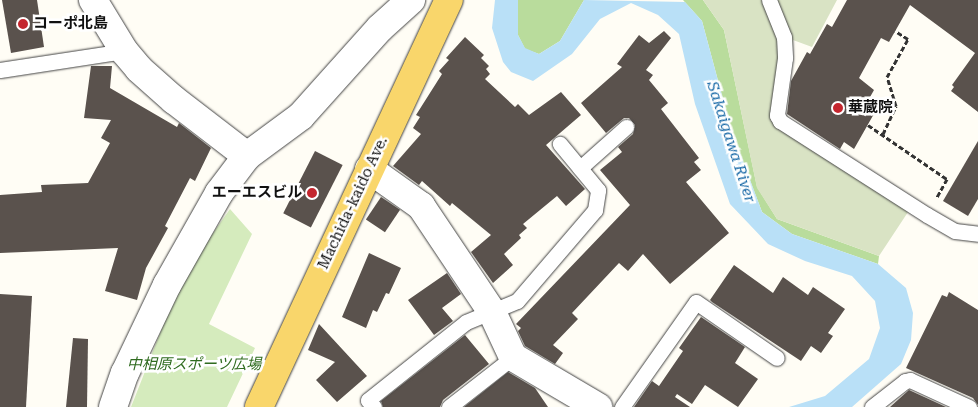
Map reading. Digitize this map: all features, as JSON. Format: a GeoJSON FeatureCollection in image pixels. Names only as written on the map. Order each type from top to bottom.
{"type":"FeatureCollection","features":[{"type":"Feature","properties":{"kind":"main road","name":"Machida-kaido Ave."},"geometry":{"type":"LineString","coordinates":[[258,407],[449,0]]}},
{"type":"Feature","properties":{"kind":"street"},"geometry":{"type":"LineString","coordinates":[[93,0],[124,51],[174,100],[247,156]]}},
{"type":"Feature","properties":{"kind":"street"},"geometry":{"type":"LineString","coordinates":[[113,407],[125,373],[167,285],[219,193],[247,156],[301,116],[380,28],[411,0]]}},
{"type":"Feature","properties":{"kind":"street"},"geometry":{"type":"LineString","coordinates":[[369,169],[421,206],[492,312],[513,357],[598,407]]}},
{"type":"Feature","properties":{"kind":"lane"},"geometry":{"type":"LineString","coordinates":[[769,0],[784,37],[785,58],[777,115],[780,121],[955,231],[978,234]]}},
{"type":"Feature","properties":{"kind":"lane"},"geometry":{"type":"LineString","coordinates":[[0,70],[124,51]]}},
{"type":"Feature","properties":{"kind":"lane"},"geometry":{"type":"LineString","coordinates":[[580,168],[626,127]]}},
{"type":"Feature","properties":{"kind":"lane"},"geometry":{"type":"LineString","coordinates":[[367,405],[466,322],[517,301],[595,210],[598,190],[560,144]]}},
{"type":"Feature","properties":{"kind":"lane"},"geometry":{"type":"LineString","coordinates":[[622,407],[696,302],[777,358]]}},
{"type":"Feature","properties":{"kind":"lane"},"geometry":{"type":"LineString","coordinates":[[449,407],[513,357]]}},
{"type":"Feature","properties":{"kind":"lane"},"geometry":{"type":"LineString","coordinates":[[872,407],[904,381],[910,380],[969,407]]}},
{"type":"Feature","properties":{"kind":"path"},"geometry":{"type":"LineString","coordinates":[[883,134],[896,106],[887,77],[908,39],[895,31]]}},
{"type":"Feature","properties":{"kind":"path"},"geometry":{"type":"LineString","coordinates":[[868,125],[947,179],[927,215]]}},
{"type":"Feature","properties":{"kind":"green space"},"geometry":{"type":"Polygon","coordinates":[[[518,0],[584,0],[560,41],[539,54],[525,49],[518,35],[518,0]]]}},
{"type":"Feature","properties":{"kind":"green space"},"geometry":{"type":"Polygon","coordinates":[[[683,0],[703,0],[724,30],[757,187],[777,219],[879,256],[878,264],[792,234],[762,212],[731,129],[702,21],[683,0]]]}},
{"type":"Feature","properties":{"kind":"green space"},"geometry":{"type":"Polygon","coordinates":[[[703,0],[837,0],[812,47],[793,40],[790,79],[778,103],[777,117],[912,206],[879,256],[777,219],[757,188],[724,30],[703,0]]]}},
{"type":"Feature","properties":{"kind":"green space","name":"中相原スポーツ広場"},"geometry":{"type":"Polygon","coordinates":[[[230,209],[252,234],[209,324],[255,348],[227,407],[131,407],[166,318],[203,247],[230,209]]]}},
{"type":"Feature","properties":{"kind":"water","name":"Sakaigawa River"},"geometry":{"type":"Polygon","coordinates":[[[495,0],[518,0],[518,35],[525,48],[539,54],[560,41],[584,0],[685,2],[702,21],[731,129],[762,212],[792,234],[878,264],[906,288],[913,313],[911,340],[901,364],[852,407],[789,407],[825,396],[869,359],[880,328],[875,301],[852,276],[805,261],[768,244],[730,204],[695,104],[679,34],[658,15],[631,3],[600,19],[572,54],[533,81],[511,72],[503,62],[492,28],[495,0]]]}},
{"type":"Feature","properties":{"kind":"building","name":"コーポ北島"},"geometry":{"type":"Polygon","coordinates":[[[2,0],[37,0],[44,47],[11,53],[2,0]]]}},
{"type":"Feature","properties":{"kind":"building"},"geometry":{"type":"Polygon","coordinates":[[[847,0],[978,0],[978,112],[951,91],[954,87],[952,85],[975,53],[910,5],[889,42],[881,38],[859,78],[874,90],[865,106],[875,112],[854,149],[844,142],[840,149],[787,114],[791,81],[807,52],[810,54],[827,24],[832,27],[847,0]]]}},
{"type":"Feature","properties":{"kind":"building"},"geometry":{"type":"Polygon","coordinates":[[[664,31],[671,38],[646,70],[653,75],[649,80],[668,103],[661,109],[699,158],[694,162],[701,170],[686,182],[729,233],[670,284],[643,254],[628,271],[619,263],[572,313],[578,319],[553,345],[563,353],[555,364],[525,346],[518,331],[521,328],[516,324],[630,205],[600,170],[622,152],[618,147],[633,134],[635,125],[629,118],[624,118],[606,133],[581,103],[622,67],[617,64],[639,35],[649,43],[664,31]]]}},
{"type":"Feature","properties":{"kind":"building"},"geometry":{"type":"Polygon","coordinates":[[[465,37],[484,55],[481,58],[489,66],[486,69],[490,74],[485,79],[515,107],[518,104],[529,115],[561,92],[581,115],[546,145],[585,189],[566,206],[557,196],[523,224],[527,228],[519,235],[521,238],[504,254],[513,265],[493,283],[471,252],[491,235],[452,203],[450,206],[422,181],[419,185],[393,166],[421,134],[413,128],[420,117],[416,115],[442,74],[439,71],[449,60],[446,58],[465,37]]]}},
{"type":"Feature","properties":{"kind":"building"},"geometry":{"type":"Polygon","coordinates":[[[91,66],[112,66],[110,88],[177,127],[179,123],[211,148],[195,181],[190,178],[165,226],[168,228],[146,268],[137,300],[105,291],[118,248],[0,253],[0,195],[42,192],[41,185],[88,183],[110,143],[101,138],[111,120],[84,118],[91,66]]]}},
{"type":"Feature","properties":{"kind":"building"},"geometry":{"type":"Polygon","coordinates":[[[978,141],[978,199],[968,216],[943,201],[978,141]]]}},
{"type":"Feature","properties":{"kind":"building","name":"エーエスビル"},"geometry":{"type":"Polygon","coordinates":[[[315,151],[343,165],[311,227],[283,213],[315,151]]]}},
{"type":"Feature","properties":{"kind":"building"},"geometry":{"type":"Polygon","coordinates":[[[381,197],[400,210],[385,232],[366,219],[381,197]]]}},
{"type":"Feature","properties":{"kind":"building"},"geometry":{"type":"Polygon","coordinates":[[[369,253],[401,268],[389,294],[386,293],[377,312],[373,310],[366,328],[342,317],[369,253]]]}},
{"type":"Feature","properties":{"kind":"building"},"geometry":{"type":"Polygon","coordinates":[[[734,265],[773,293],[783,277],[808,295],[813,287],[845,309],[828,333],[833,336],[821,353],[811,346],[801,361],[710,300],[734,265]]]}},
{"type":"Feature","properties":{"kind":"building"},"geometry":{"type":"Polygon","coordinates":[[[447,273],[461,294],[442,308],[453,321],[434,335],[408,300],[447,273]]]}},
{"type":"Feature","properties":{"kind":"building"},"geometry":{"type":"Polygon","coordinates":[[[949,292],[978,310],[978,405],[973,398],[906,368],[942,295],[947,297],[949,292]]]}},
{"type":"Feature","properties":{"kind":"building"},"geometry":{"type":"Polygon","coordinates":[[[0,294],[32,296],[26,407],[0,407],[0,294]]]}},
{"type":"Feature","properties":{"kind":"building"},"geometry":{"type":"Polygon","coordinates":[[[701,317],[745,347],[735,363],[758,379],[738,407],[705,385],[692,404],[677,394],[675,397],[690,407],[634,407],[652,381],[659,386],[683,351],[679,348],[701,317]]]}},
{"type":"Feature","properties":{"kind":"building"},"geometry":{"type":"Polygon","coordinates":[[[319,324],[367,376],[337,402],[316,380],[335,362],[308,350],[319,324]]]}},
{"type":"Feature","properties":{"kind":"building"},"geometry":{"type":"Polygon","coordinates":[[[465,335],[489,364],[443,400],[440,407],[383,407],[381,401],[465,335]]]}},
{"type":"Feature","properties":{"kind":"building"},"geometry":{"type":"Polygon","coordinates":[[[73,338],[88,339],[87,407],[66,407],[73,338]]]}},
{"type":"Feature","properties":{"kind":"building"},"geometry":{"type":"Polygon","coordinates":[[[508,372],[535,388],[548,407],[464,407],[508,372]]]}},
{"type":"Feature","properties":{"kind":"building"},"geometry":{"type":"Polygon","coordinates":[[[909,390],[946,407],[890,407],[909,390]]]}},
{"type":"Feature","properties":{"kind":"place","name":"コーポ北島"},"geometry":{"type":"Point","coordinates":[23,24]}},
{"type":"Feature","properties":{"kind":"place","name":"華蔵院"},"geometry":{"type":"Point","coordinates":[838,108]}},
{"type":"Feature","properties":{"kind":"place","name":"エーエスビル"},"geometry":{"type":"Point","coordinates":[312,193]}}]}
